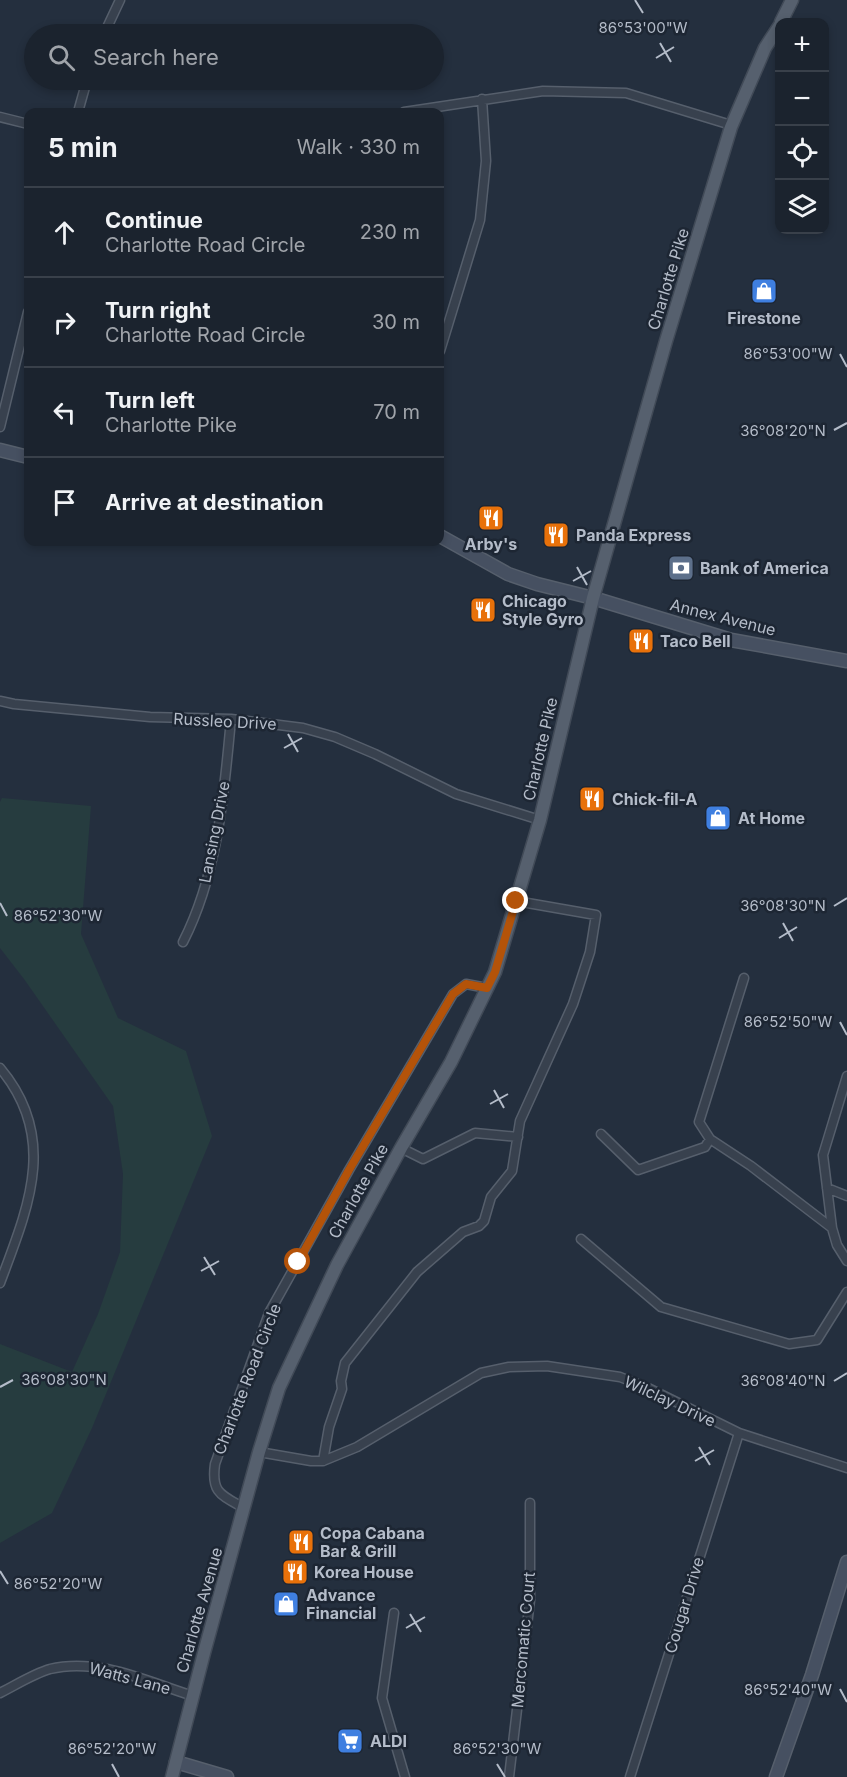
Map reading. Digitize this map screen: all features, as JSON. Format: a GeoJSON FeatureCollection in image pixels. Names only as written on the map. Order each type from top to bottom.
{"type":"FeatureCollection","features":[{"type":"Feature","properties":{"kind":"main road","name":"Charlotte Pike"},"geometry":{"type":"LineString","coordinates":[[783,18],[792,0]]}},
{"type":"Feature","properties":{"kind":"main road","name":"Charlotte Pike"},"geometry":{"type":"LineString","coordinates":[[259,1452],[279,1388],[337,1265],[400,1148],[451,1062],[495,972],[540,820],[593,598],[660,363],[731,125],[765,48],[775,32]]}},
{"type":"Feature","properties":{"kind":"main road","name":"Charlotte Avenue"},"geometry":{"type":"LineString","coordinates":[[172,1777],[259,1452]]}},
{"type":"Feature","properties":{"kind":"street"},"geometry":{"type":"LineString","coordinates":[[109,24],[120,0]]}},
{"type":"Feature","properties":{"kind":"street"},"geometry":{"type":"LineString","coordinates":[[79,108],[84,90]]}},
{"type":"Feature","properties":{"kind":"street"},"geometry":{"type":"LineString","coordinates":[[428,108],[543,91],[626,93],[731,125]]}},
{"type":"Feature","properties":{"kind":"street"},"geometry":{"type":"LineString","coordinates":[[444,338],[480,220],[486,161],[482,99]]}},
{"type":"Feature","properties":{"kind":"street"},"geometry":{"type":"LineString","coordinates":[[0,117],[24,123]]}},
{"type":"Feature","properties":{"kind":"street"},"geometry":{"type":"LineString","coordinates":[[0,427],[24,328]]}},
{"type":"Feature","properties":{"kind":"street"},"geometry":{"type":"LineString","coordinates":[[0,450],[24,456]]}},
{"type":"Feature","properties":{"kind":"street","name":"Annex Avenue"},"geometry":{"type":"LineString","coordinates":[[444,538],[508,574],[537,584],[593,598],[731,640],[847,661]]}},
{"type":"Feature","properties":{"kind":"street","name":"Russleo Drive"},"geometry":{"type":"LineString","coordinates":[[0,701],[150,717],[231,719],[303,728],[335,737],[375,754],[456,794],[540,820]]}},
{"type":"Feature","properties":{"kind":"street","name":"Lansing Drive"},"geometry":{"type":"LineString","coordinates":[[183,942],[191,926],[211,864],[223,806],[231,719]]}},
{"type":"Feature","properties":{"kind":"street"},"geometry":{"type":"LineString","coordinates":[[323,1461],[329,1427],[342,1389],[341,1381],[345,1363],[417,1272],[463,1232],[479,1226],[484,1221],[491,1197],[512,1172],[520,1121],[573,1004],[590,952],[596,915],[516,901]]}},
{"type":"Feature","properties":{"kind":"street"},"geometry":{"type":"LineString","coordinates":[[744,978],[699,1122],[710,1139],[751,1166],[832,1228]]}},
{"type":"Feature","properties":{"kind":"street","name":"Charlotte Road Circle"},"geometry":{"type":"LineString","coordinates":[[244,1508],[220,1494],[213,1479],[215,1464],[269,1313],[349,1170],[453,994],[466,984],[487,988]]}},
{"type":"Feature","properties":{"kind":"street"},"geometry":{"type":"LineString","coordinates":[[0,1068],[11,1081],[28,1116],[35,1168],[20,1227],[0,1283]]}},
{"type":"Feature","properties":{"kind":"street"},"geometry":{"type":"LineString","coordinates":[[847,1076],[823,1155],[832,1228],[837,1245],[847,1261]]}},
{"type":"Feature","properties":{"kind":"street"},"geometry":{"type":"LineString","coordinates":[[400,1148],[423,1159],[475,1133],[518,1137]]}},
{"type":"Feature","properties":{"kind":"street"},"geometry":{"type":"LineString","coordinates":[[601,1134],[638,1170],[705,1147],[710,1139]]}},
{"type":"Feature","properties":{"kind":"street"},"geometry":{"type":"LineString","coordinates":[[827,1188],[847,1196]]}},
{"type":"Feature","properties":{"kind":"street"},"geometry":{"type":"LineString","coordinates":[[580,1239],[661,1306],[789,1344],[817,1340],[847,1292]]}},
{"type":"Feature","properties":{"kind":"street","name":"Wilclay Drive"},"geometry":{"type":"LineString","coordinates":[[259,1452],[323,1461],[357,1447],[481,1373],[509,1367],[547,1366],[620,1377],[739,1432],[847,1468]]}},
{"type":"Feature","properties":{"kind":"street","name":"Cougar Drive"},"geometry":{"type":"LineString","coordinates":[[630,1777],[739,1432]]}},
{"type":"Feature","properties":{"kind":"street","name":"Mercomatic Court"},"geometry":{"type":"LineString","coordinates":[[509,1777],[530,1600],[530,1503]]}},
{"type":"Feature","properties":{"kind":"street"},"geometry":{"type":"LineString","coordinates":[[776,1777],[812,1675],[847,1562]]}},
{"type":"Feature","properties":{"kind":"street"},"geometry":{"type":"LineString","coordinates":[[394,1613],[382,1698],[405,1777]]}},
{"type":"Feature","properties":{"kind":"street","name":"Watts Lane"},"geometry":{"type":"LineString","coordinates":[[0,1693],[49,1670],[82,1665],[114,1671],[193,1696]]}},
{"type":"Feature","properties":{"kind":"street"},"geometry":{"type":"LineString","coordinates":[[176,1762],[227,1777]]}},
{"type":"Feature","properties":{"kind":"green space"},"geometry":{"type":"Polygon","coordinates":[[[2,798],[91,806],[81,934],[118,1018],[186,1051],[212,1136],[92,1428],[52,1513],[0,1543],[0,1344],[72,1372],[98,1314],[120,1252],[123,1174],[113,1106],[0,948],[0,802],[2,798]]]}},
{"type":"Feature","properties":{"kind":"place","name":"Firestone"},"geometry":{"type":"Point","coordinates":[764,291]}},
{"type":"Feature","properties":{"kind":"place","name":"Arby's"},"geometry":{"type":"Point","coordinates":[491,518]}},
{"type":"Feature","properties":{"kind":"place","name":"Panda Express"},"geometry":{"type":"Point","coordinates":[556,535]}},
{"type":"Feature","properties":{"kind":"place","name":"Bank of America"},"geometry":{"type":"Point","coordinates":[681,568]}},
{"type":"Feature","properties":{"kind":"place","name":"Chicago Style Gyro"},"geometry":{"type":"Point","coordinates":[483,610]}},
{"type":"Feature","properties":{"kind":"place","name":"Taco Bell"},"geometry":{"type":"Point","coordinates":[641,641]}},
{"type":"Feature","properties":{"kind":"place","name":"Chick-fil-A"},"geometry":{"type":"Point","coordinates":[592,799]}},
{"type":"Feature","properties":{"kind":"place","name":"At Home"},"geometry":{"type":"Point","coordinates":[718,818]}},
{"type":"Feature","properties":{"kind":"place","name":"Copa Cabana Bar & Grill"},"geometry":{"type":"Point","coordinates":[301,1542]}},
{"type":"Feature","properties":{"kind":"place","name":"Korea House"},"geometry":{"type":"Point","coordinates":[295,1572]}},
{"type":"Feature","properties":{"kind":"place","name":"Advance Financial"},"geometry":{"type":"Point","coordinates":[286,1604]}},
{"type":"Feature","properties":{"kind":"place","name":"ALDI"},"geometry":{"type":"Point","coordinates":[350,1741]}},
{"type":"Feature","properties":{"kind":"route"},"geometry":{"type":"LineString","coordinates":[[298,1262],[349,1170],[453,994],[466,984],[487,988],[495,972],[516,901]]}}]}
